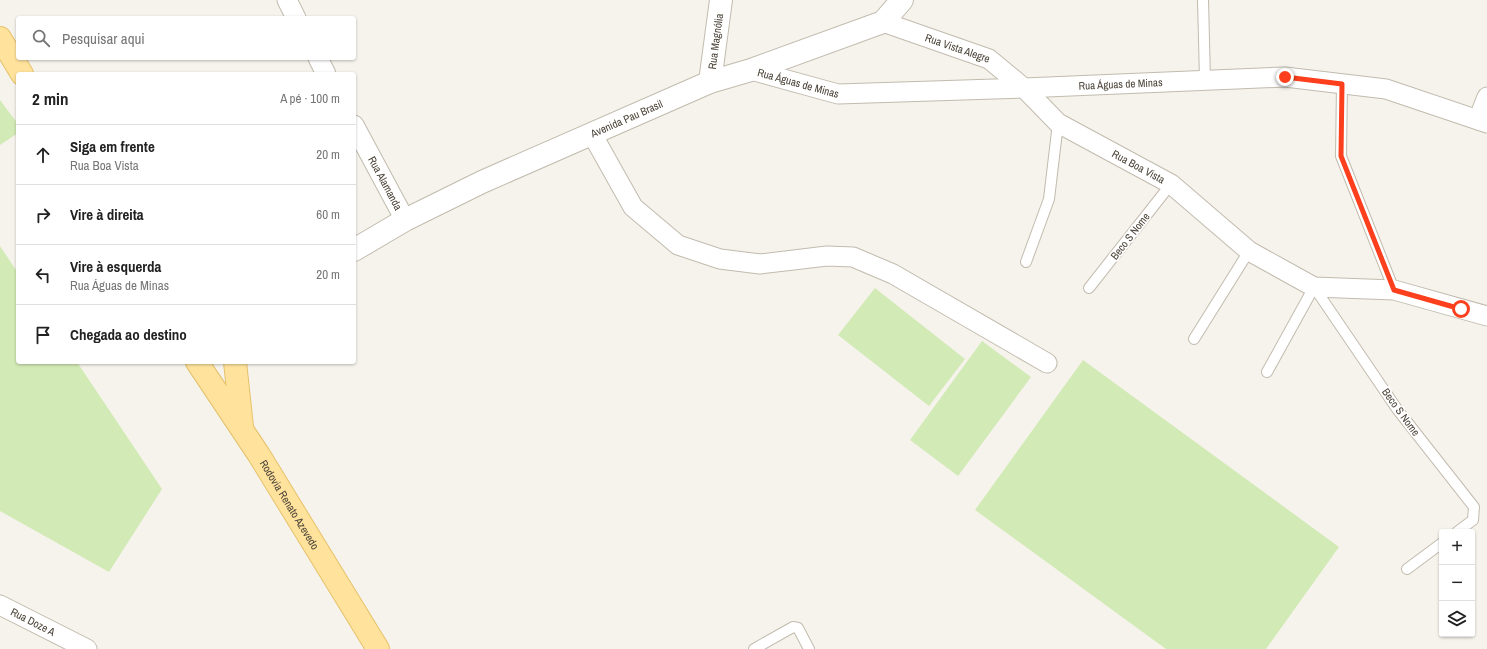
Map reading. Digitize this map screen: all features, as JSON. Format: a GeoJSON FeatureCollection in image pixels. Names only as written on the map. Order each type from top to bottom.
{"type":"FeatureCollection","features":[{"type":"Feature","properties":{"kind":"main road"},"geometry":{"type":"LineString","coordinates":[[0,38],[21,72]]}},
{"type":"Feature","properties":{"kind":"main road","name":"Rodovia Renato Azevedo"},"geometry":{"type":"LineString","coordinates":[[198,364],[242,430],[378,649]]}},
{"type":"Feature","properties":{"kind":"main road"},"geometry":{"type":"LineString","coordinates":[[235,364],[242,430]]}},
{"type":"Feature","properties":{"kind":"street"},"geometry":{"type":"LineString","coordinates":[[287,0],[295,16]]}},
{"type":"Feature","properties":{"kind":"street","name":"Rua Magnólia"},"geometry":{"type":"LineString","coordinates":[[710,82],[721,0]]}},
{"type":"Feature","properties":{"kind":"street","name":"Avenida Pau Brasil"},"geometry":{"type":"LineString","coordinates":[[356,249],[405,220],[482,182],[710,82],[751,70],[882,22],[902,0]]}},
{"type":"Feature","properties":{"kind":"street","name":"Rua Vista Alegre"},"geometry":{"type":"LineString","coordinates":[[882,22],[989,59],[1024,88]]}},
{"type":"Feature","properties":{"kind":"street"},"geometry":{"type":"LineString","coordinates":[[319,60],[325,72]]}},
{"type":"Feature","properties":{"kind":"street","name":"Rua Águas de Minas"},"geometry":{"type":"LineString","coordinates":[[751,70],[838,94],[1285,77],[1386,89],[1482,122]]}},
{"type":"Feature","properties":{"kind":"street","name":"Rua Boa Vista"},"geometry":{"type":"LineString","coordinates":[[1024,88],[1058,123],[1172,184],[1249,251],[1314,287],[1394,290],[1487,316]]}},
{"type":"Feature","properties":{"kind":"street"},"geometry":{"type":"LineString","coordinates":[[1482,122],[1487,97]]}},
{"type":"Feature","properties":{"kind":"street","name":"Rua Alamanda"},"geometry":{"type":"LineString","coordinates":[[356,129],[405,220]]}},
{"type":"Feature","properties":{"kind":"street"},"geometry":{"type":"LineString","coordinates":[[592,134],[633,208],[678,246],[720,259],[760,264],[827,256],[853,258],[893,274],[1047,363]]}},
{"type":"Feature","properties":{"kind":"street","name":"Rua Doze A"},"geometry":{"type":"LineString","coordinates":[[0,605],[87,649]]}},
{"type":"Feature","properties":{"kind":"lane"},"geometry":{"type":"LineString","coordinates":[[1203,0],[1205,80]]}},
{"type":"Feature","properties":{"kind":"lane"},"geometry":{"type":"LineString","coordinates":[[1342,84],[1341,156],[1394,290]]}},
{"type":"Feature","properties":{"kind":"lane"},"geometry":{"type":"LineString","coordinates":[[1026,262],[1049,199],[1058,123]]}},
{"type":"Feature","properties":{"kind":"lane","name":"Beco S Nome"},"geometry":{"type":"LineString","coordinates":[[1089,288],[1172,184]]}},
{"type":"Feature","properties":{"kind":"lane"},"geometry":{"type":"LineString","coordinates":[[1194,339],[1249,251]]}},
{"type":"Feature","properties":{"kind":"lane"},"geometry":{"type":"LineString","coordinates":[[1267,372],[1314,287]]}},
{"type":"Feature","properties":{"kind":"lane","name":"Beco S Nome"},"geometry":{"type":"LineString","coordinates":[[1314,287],[1397,409],[1474,506],[1473,520],[1461,529]]}},
{"type":"Feature","properties":{"kind":"lane"},"geometry":{"type":"LineString","coordinates":[[1407,569],[1439,545]]}},
{"type":"Feature","properties":{"kind":"lane"},"geometry":{"type":"LineString","coordinates":[[754,649],[793,627],[798,628],[809,649]]}},
{"type":"Feature","properties":{"kind":"green space"},"geometry":{"type":"Polygon","coordinates":[[[0,100],[16,121],[16,134],[0,145],[0,100]]]}},
{"type":"Feature","properties":{"kind":"green space"},"geometry":{"type":"Polygon","coordinates":[[[0,246],[16,270],[16,364],[78,364],[162,489],[109,572],[0,511],[0,246]]]}},
{"type":"Feature","properties":{"kind":"green space"},"geometry":{"type":"Polygon","coordinates":[[[875,288],[965,359],[929,406],[838,335],[875,288]]]}},
{"type":"Feature","properties":{"kind":"green space"},"geometry":{"type":"Polygon","coordinates":[[[982,341],[1031,377],[958,476],[910,440],[982,341]]]}},
{"type":"Feature","properties":{"kind":"green space"},"geometry":{"type":"Polygon","coordinates":[[[1083,360],[1339,547],[1266,649],[1166,649],[975,510],[1083,360]]]}},
{"type":"Feature","properties":{"kind":"route"},"geometry":{"type":"LineString","coordinates":[[1285,77],[1342,84],[1341,156],[1394,290],[1461,309]]}}]}
